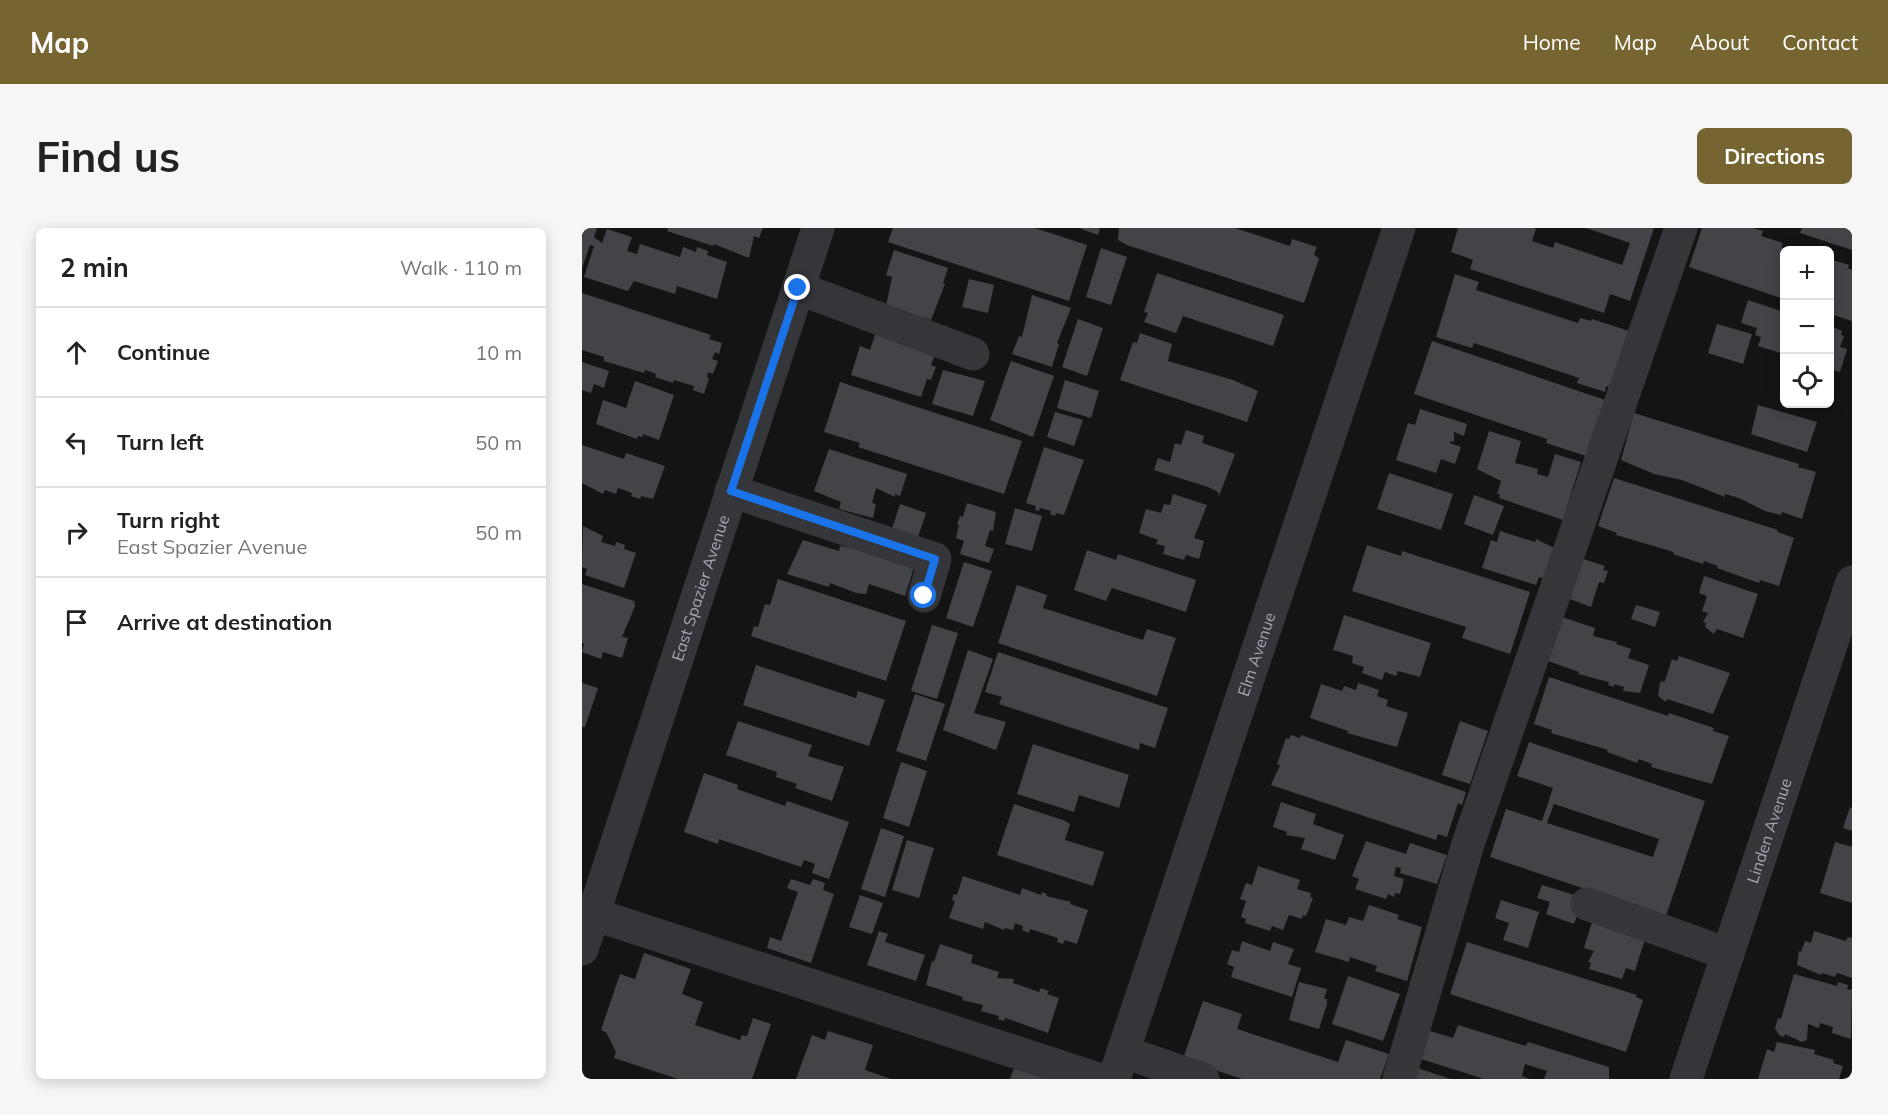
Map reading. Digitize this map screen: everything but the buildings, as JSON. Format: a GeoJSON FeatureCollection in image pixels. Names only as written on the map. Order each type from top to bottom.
{"type":"FeatureCollection","features":[{"type":"Feature","properties":{"kind":"street","name":"East Spazier Avenue"},"geometry":{"type":"LineString","coordinates":[[582,949],[818,228]]}},
{"type":"Feature","properties":{"kind":"street","name":"Elm Avenue"},"geometry":{"type":"LineString","coordinates":[[1119,1065],[1399,228]]}},
{"type":"Feature","properties":{"kind":"street"},"geometry":{"type":"LineString","coordinates":[[1399,1079],[1468,844],[1681,228]]}},
{"type":"Feature","properties":{"kind":"street"},"geometry":{"type":"LineString","coordinates":[[798,288],[973,354]]}},
{"type":"Feature","properties":{"kind":"street"},"geometry":{"type":"LineString","coordinates":[[731,491],[935,559],[924,596]]}},
{"type":"Feature","properties":{"kind":"street","name":"Linden Avenue"},"geometry":{"type":"LineString","coordinates":[[1686,1079],[1852,582]]}},
{"type":"Feature","properties":{"kind":"street"},"geometry":{"type":"LineString","coordinates":[[1587,904],[1728,954]]}},
{"type":"Feature","properties":{"kind":"street"},"geometry":{"type":"LineString","coordinates":[[593,914],[1098,1079]]}},
{"type":"Feature","properties":{"kind":"street"},"geometry":{"type":"LineString","coordinates":[[1119,1065],[1203,1079]]}},
{"type":"Feature","properties":{"kind":"route"},"geometry":{"type":"LineString","coordinates":[[798,288],[731,491],[935,559],[924,596]]}}]}
